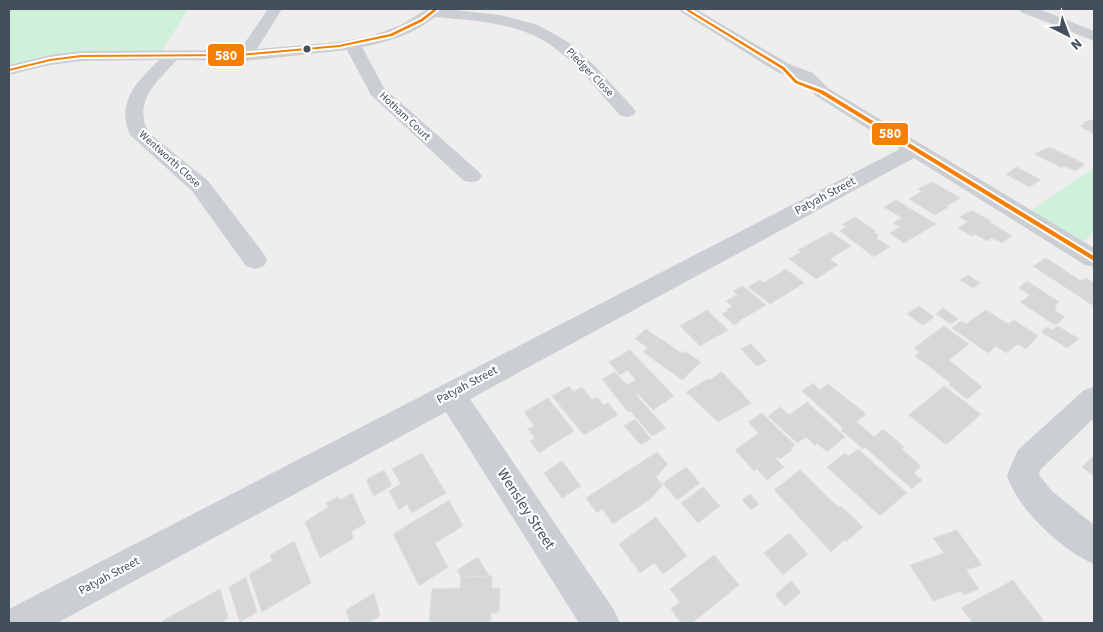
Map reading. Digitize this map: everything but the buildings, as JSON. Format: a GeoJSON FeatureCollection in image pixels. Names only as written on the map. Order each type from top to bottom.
{"type":"FeatureCollection","features":[{"type":"Feature","properties":{"kind":"street"},"geometry":{"type":"LineString","coordinates":[[246,56],[275,9]]}},
{"type":"Feature","properties":{"kind":"street"},"geometry":{"type":"LineString","coordinates":[[686,9],[783,68],[796,82],[822,92],[1094,259]]}},
{"type":"Feature","properties":{"kind":"street"},"geometry":{"type":"LineString","coordinates":[[1026,9],[1094,36]]}},
{"type":"Feature","properties":{"kind":"street"},"geometry":{"type":"LineString","coordinates":[[9,70],[38,63],[89,55],[246,56],[354,45],[377,40],[404,30],[434,10]]}},
{"type":"Feature","properties":{"kind":"street","name":"Pledger Close"},"geometry":{"type":"LineString","coordinates":[[434,10],[507,22],[531,28],[550,36],[570,52],[627,111]]}},
{"type":"Feature","properties":{"kind":"street","name":"Hotham Court"},"geometry":{"type":"LineString","coordinates":[[354,45],[377,91],[471,176]]}},
{"type":"Feature","properties":{"kind":"street","name":"Wentworth Close"},"geometry":{"type":"LineString","coordinates":[[173,56],[137,97],[133,108],[134,125],[140,135],[192,178],[208,194],[255,260]]}},
{"type":"Feature","properties":{"kind":"street","name":"Patyah Street"},"geometry":{"type":"LineString","coordinates":[[20,623],[915,149]]}},
{"type":"Feature","properties":{"kind":"street","name":"Wensley Street"},"geometry":{"type":"LineString","coordinates":[[450,394],[601,623]]}},
{"type":"Feature","properties":{"kind":"street"},"geometry":{"type":"LineString","coordinates":[[1094,399],[1029,460],[1023,476],[1027,487],[1036,497],[1094,547]]}},
{"type":"Feature","properties":{"kind":"green space"},"geometry":{"type":"Polygon","coordinates":[[[9,9],[188,9],[161,52],[29,62],[9,67],[9,9]]]}},
{"type":"Feature","properties":{"kind":"green space"},"geometry":{"type":"Polygon","coordinates":[[[1094,168],[1094,233],[1081,243],[1029,212],[1094,168]]]}},
{"type":"Feature","properties":{"kind":"transit line","name":"580"},"geometry":{"type":"LineString","coordinates":[[9,70],[50,60],[81,56],[239,55],[339,46],[391,35],[422,20],[436,9]]}},
{"type":"Feature","properties":{"kind":"transit line","name":"580"},"geometry":{"type":"LineString","coordinates":[[686,9],[783,68],[796,82],[822,92],[1094,259]]}}]}
